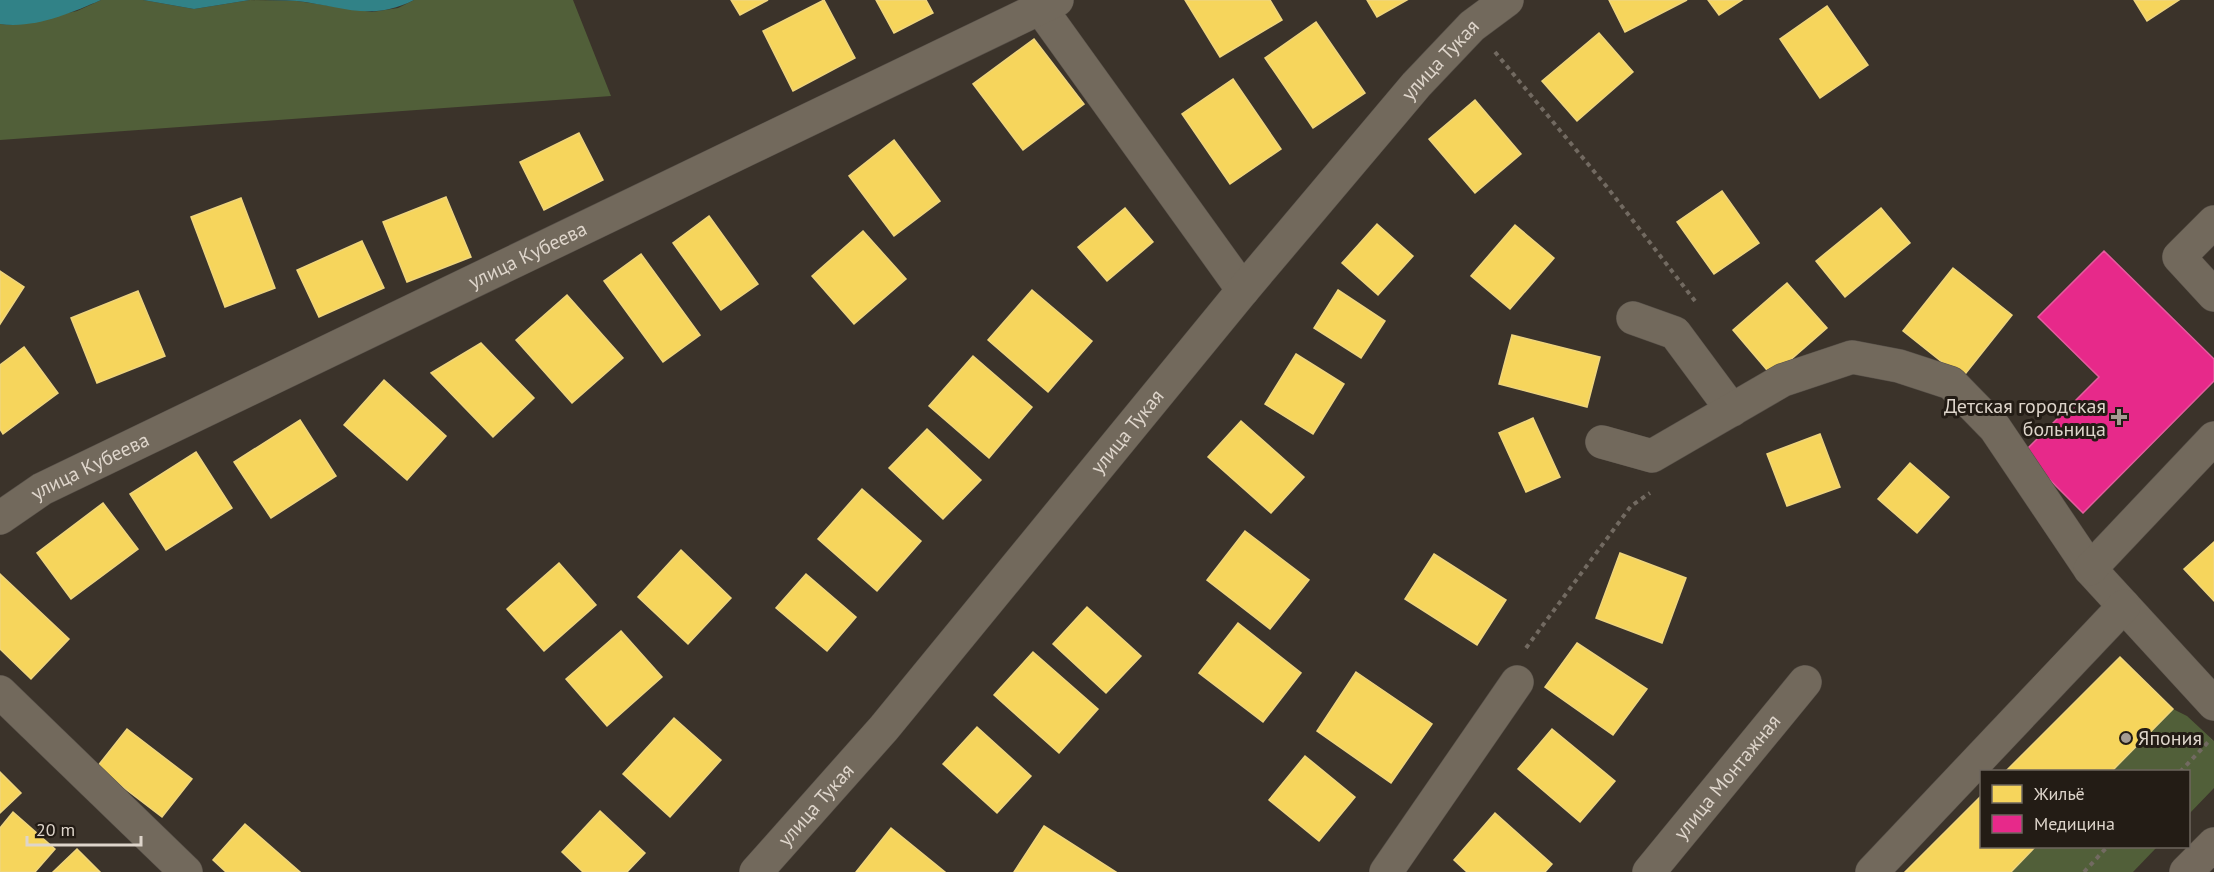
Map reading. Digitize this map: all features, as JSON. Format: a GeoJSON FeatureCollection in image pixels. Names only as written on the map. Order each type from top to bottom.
{"type":"FeatureCollection","features":[{"type":"Feature","properties":{"kind":"main road"},"geometry":{"type":"LineString","coordinates":[[2186,872],[2214,844]]}},
{"type":"Feature","properties":{"kind":"street","name":"улица Тукая"},"geometry":{"type":"LineString","coordinates":[[756,872],[884,728],[1243,290],[1416,85],[1472,26],[1508,0]]}},
{"type":"Feature","properties":{"kind":"street"},"geometry":{"type":"LineString","coordinates":[[1049,5],[1243,290]]}},
{"type":"Feature","properties":{"kind":"street","name":"улица Кубеева"},"geometry":{"type":"LineString","coordinates":[[0,518],[42,489],[1049,5]]}},
{"type":"Feature","properties":{"kind":"street"},"geometry":{"type":"LineString","coordinates":[[2214,222],[2179,257],[2214,295]]}},
{"type":"Feature","properties":{"kind":"street"},"geometry":{"type":"LineString","coordinates":[[1633,318],[1675,333],[1732,410]]}},
{"type":"Feature","properties":{"kind":"street"},"geometry":{"type":"LineString","coordinates":[[1602,442],[1652,456],[1783,380],[1852,357],[1899,366],[1951,383],[1995,428],[2090,569],[2214,704]]}},
{"type":"Feature","properties":{"kind":"street"},"geometry":{"type":"LineString","coordinates":[[2090,569],[2214,438]]}},
{"type":"Feature","properties":{"kind":"street"},"geometry":{"type":"LineString","coordinates":[[1872,872],[2124,606]]}},
{"type":"Feature","properties":{"kind":"street"},"geometry":{"type":"LineString","coordinates":[[1386,872],[1520,668]]}},
{"type":"Feature","properties":{"kind":"street","name":"улица Монтажная"},"geometry":{"type":"LineString","coordinates":[[1648,872],[1805,682]]}},
{"type":"Feature","properties":{"kind":"street"},"geometry":{"type":"LineString","coordinates":[[0,692],[186,872]]}},
{"type":"Feature","properties":{"kind":"path"},"geometry":{"type":"LineString","coordinates":[[1472,26],[1527,89],[1702,309]]}},
{"type":"Feature","properties":{"kind":"path"},"geometry":{"type":"LineString","coordinates":[[1520,668],[1631,506],[1651,492]]}},
{"type":"Feature","properties":{"kind":"path"},"geometry":{"type":"LineString","coordinates":[[2181,770],[2214,736]]}},
{"type":"Feature","properties":{"kind":"path"},"geometry":{"type":"LineString","coordinates":[[2084,872],[2106,848]]}},
{"type":"Feature","properties":{"kind":"green space"},"geometry":{"type":"Polygon","coordinates":[[[101,0],[143,0],[194,9],[250,0],[297,1],[372,12],[398,8],[414,0],[573,0],[611,96],[0,140],[0,24],[11,25],[77,11],[101,0]]]}},
{"type":"Feature","properties":{"kind":"green space"},"geometry":{"type":"Polygon","coordinates":[[[2173,709],[2187,716],[2214,741],[2214,788],[2190,813],[2190,770],[2113,770],[2173,709]]]}},
{"type":"Feature","properties":{"kind":"green space"},"geometry":{"type":"Polygon","coordinates":[[[2035,848],[2156,848],[2133,872],[2011,872],[2035,848]]]}},
{"type":"Feature","properties":{"kind":"water"},"geometry":{"type":"Polygon","coordinates":[[[0,0],[101,0],[52,19],[13,25],[0,24],[0,0]]]}},
{"type":"Feature","properties":{"kind":"water"},"geometry":{"type":"Polygon","coordinates":[[[143,0],[250,0],[194,9],[143,0]]]}},
{"type":"Feature","properties":{"kind":"water"},"geometry":{"type":"Polygon","coordinates":[[[251,0],[414,0],[384,10],[356,11],[297,1],[251,0]]]}},
{"type":"Feature","properties":{"kind":"building: Жильё"},"geometry":{"type":"Polygon","coordinates":[[[731,0],[768,0],[740,15],[731,0]]]}},
{"type":"Feature","properties":{"kind":"building: Жильё"},"geometry":{"type":"Polygon","coordinates":[[[824,0],[855,58],[793,91],[763,31],[824,0]]]}},
{"type":"Feature","properties":{"kind":"building: Жильё"},"geometry":{"type":"Polygon","coordinates":[[[876,0],[926,0],[933,13],[894,33],[876,0]]]}},
{"type":"Feature","properties":{"kind":"building: Жильё"},"geometry":{"type":"Polygon","coordinates":[[[1185,0],[1270,0],[1282,20],[1220,57],[1185,0]]]}},
{"type":"Feature","properties":{"kind":"building: Жильё"},"geometry":{"type":"Polygon","coordinates":[[[1367,0],[1407,0],[1377,17],[1367,0]]]}},
{"type":"Feature","properties":{"kind":"building: Жильё"},"geometry":{"type":"Polygon","coordinates":[[[1609,0],[1687,0],[1625,32],[1609,0]]]}},
{"type":"Feature","properties":{"kind":"building: Жильё"},"geometry":{"type":"Polygon","coordinates":[[[1708,0],[1742,0],[1719,15],[1708,0]]]}},
{"type":"Feature","properties":{"kind":"building: Жильё"},"geometry":{"type":"Polygon","coordinates":[[[2134,0],[2179,0],[2147,21],[2134,0]]]}},
{"type":"Feature","properties":{"kind":"building: Жильё"},"geometry":{"type":"Polygon","coordinates":[[[1827,6],[1868,65],[1820,98],[1780,39],[1827,6]]]}},
{"type":"Feature","properties":{"kind":"building: Жильё"},"geometry":{"type":"Polygon","coordinates":[[[1316,22],[1365,93],[1313,128],[1265,58],[1316,22]]]}},
{"type":"Feature","properties":{"kind":"building: Жильё"},"geometry":{"type":"Polygon","coordinates":[[[1599,33],[1633,72],[1577,121],[1542,81],[1599,33]]]}},
{"type":"Feature","properties":{"kind":"building: Жильё"},"geometry":{"type":"Polygon","coordinates":[[[1034,39],[1084,104],[1023,150],[973,84],[1034,39]]]}},
{"type":"Feature","properties":{"kind":"building: Жильё"},"geometry":{"type":"Polygon","coordinates":[[[1233,79],[1281,149],[1230,184],[1182,114],[1233,79]]]}},
{"type":"Feature","properties":{"kind":"building: Жильё"},"geometry":{"type":"Polygon","coordinates":[[[1475,100],[1521,154],[1475,193],[1429,139],[1475,100]]]}},
{"type":"Feature","properties":{"kind":"building: Жильё"},"geometry":{"type":"Polygon","coordinates":[[[579,133],[603,180],[544,210],[520,162],[579,133]]]}},
{"type":"Feature","properties":{"kind":"building: Жильё"},"geometry":{"type":"Polygon","coordinates":[[[894,140],[940,201],[894,236],[849,176],[894,140]]]}},
{"type":"Feature","properties":{"kind":"building: Жильё"},"geometry":{"type":"Polygon","coordinates":[[[1722,191],[1759,243],[1714,274],[1677,222],[1722,191]]]}},
{"type":"Feature","properties":{"kind":"building: Жильё"},"geometry":{"type":"Polygon","coordinates":[[[446,197],[471,257],[407,282],[383,222],[446,197]]]}},
{"type":"Feature","properties":{"kind":"building: Жильё"},"geometry":{"type":"Polygon","coordinates":[[[241,198],[275,288],[225,307],[191,217],[241,198]]]}},
{"type":"Feature","properties":{"kind":"building: Жильё"},"geometry":{"type":"Polygon","coordinates":[[[1125,208],[1153,242],[1107,281],[1078,247],[1125,208]]]}},
{"type":"Feature","properties":{"kind":"building: Жильё"},"geometry":{"type":"Polygon","coordinates":[[[1881,208],[1910,243],[1845,297],[1816,261],[1881,208]]]}},
{"type":"Feature","properties":{"kind":"building: Жильё"},"geometry":{"type":"Polygon","coordinates":[[[709,216],[758,284],[721,310],[673,243],[709,216]]]}},
{"type":"Feature","properties":{"kind":"building: Жильё"},"geometry":{"type":"Polygon","coordinates":[[[1377,224],[1413,256],[1378,295],[1342,263],[1377,224]]]}},
{"type":"Feature","properties":{"kind":"building: Жильё"},"geometry":{"type":"Polygon","coordinates":[[[1515,225],[1554,258],[1510,309],[1471,276],[1515,225]]]}},
{"type":"Feature","properties":{"kind":"building: Жильё"},"geometry":{"type":"Polygon","coordinates":[[[863,231],[906,279],[854,324],[812,276],[863,231]]]}},
{"type":"Feature","properties":{"kind":"building: Жильё"},"geometry":{"type":"Polygon","coordinates":[[[362,241],[384,288],[319,317],[297,270],[362,241]]]}},
{"type":"Feature","properties":{"kind":"building: Жильё"},"geometry":{"type":"Polygon","coordinates":[[[641,254],[700,335],[663,362],[604,281],[641,254]]]}},
{"type":"Feature","properties":{"kind":"building: Жильё"},"geometry":{"type":"Polygon","coordinates":[[[1953,268],[2012,315],[1962,378],[1903,331],[1953,268]]]}},
{"type":"Feature","properties":{"kind":"building: Жильё"},"geometry":{"type":"Polygon","coordinates":[[[0,271],[24,287],[0,324],[0,271]]]}},
{"type":"Feature","properties":{"kind":"building: Жильё"},"geometry":{"type":"Polygon","coordinates":[[[1787,283],[1827,328],[1772,376],[1733,330],[1787,283]]]}},
{"type":"Feature","properties":{"kind":"building: Жильё"},"geometry":{"type":"Polygon","coordinates":[[[1032,290],[1092,341],[1048,392],[988,340],[1032,290]]]}},
{"type":"Feature","properties":{"kind":"building: Жильё"},"geometry":{"type":"Polygon","coordinates":[[[1338,290],[1385,321],[1361,358],[1314,328],[1338,290]]]}},
{"type":"Feature","properties":{"kind":"building: Жильё"},"geometry":{"type":"Polygon","coordinates":[[[138,291],[165,356],[97,383],[71,318],[138,291]]]}},
{"type":"Feature","properties":{"kind":"building: Жильё"},"geometry":{"type":"Polygon","coordinates":[[[567,295],[623,358],[572,403],[516,340],[567,295]]]}},
{"type":"Feature","properties":{"kind":"building: Жильё"},"geometry":{"type":"Polygon","coordinates":[[[1512,335],[1600,357],[1587,407],[1499,384],[1512,335]]]}},
{"type":"Feature","properties":{"kind":"building: Жильё"},"geometry":{"type":"Polygon","coordinates":[[[481,343],[534,398],[493,437],[431,373],[481,343]]]}},
{"type":"Feature","properties":{"kind":"building: Жильё"},"geometry":{"type":"Polygon","coordinates":[[[24,347],[58,393],[3,434],[0,429],[0,365],[24,347]]]}},
{"type":"Feature","properties":{"kind":"building: Жильё"},"geometry":{"type":"Polygon","coordinates":[[[1296,354],[1344,384],[1313,434],[1265,404],[1296,354]]]}},
{"type":"Feature","properties":{"kind":"building: Жильё"},"geometry":{"type":"Polygon","coordinates":[[[973,356],[1032,407],[989,458],[929,406],[973,356]]]}},
{"type":"Feature","properties":{"kind":"building: Жильё"},"geometry":{"type":"Polygon","coordinates":[[[384,380],[446,436],[407,480],[344,425],[384,380]]]}},
{"type":"Feature","properties":{"kind":"building: Жильё"},"geometry":{"type":"Polygon","coordinates":[[[1533,418],[1560,477],[1526,492],[1499,433],[1533,418]]]}},
{"type":"Feature","properties":{"kind":"building: Жильё"},"geometry":{"type":"Polygon","coordinates":[[[300,420],[336,476],[271,518],[234,462],[300,420]]]}},
{"type":"Feature","properties":{"kind":"building: Жильё"},"geometry":{"type":"Polygon","coordinates":[[[1241,421],[1304,477],[1271,513],[1208,457],[1241,421]]]}},
{"type":"Feature","properties":{"kind":"building: Жильё"},"geometry":{"type":"Polygon","coordinates":[[[927,429],[981,480],[943,519],[889,468],[927,429]]]}},
{"type":"Feature","properties":{"kind":"building: Жильё"},"geometry":{"type":"Polygon","coordinates":[[[1820,434],[1840,487],[1787,506],[1767,454],[1820,434]]]}},
{"type":"Feature","properties":{"kind":"building: Жильё"},"geometry":{"type":"Polygon","coordinates":[[[196,452],[232,508],[166,550],[130,494],[196,452]]]}},
{"type":"Feature","properties":{"kind":"building: Жильё"},"geometry":{"type":"Polygon","coordinates":[[[1910,463],[1949,497],[1917,533],[1878,499],[1910,463]]]}},
{"type":"Feature","properties":{"kind":"building: Жильё"},"geometry":{"type":"Polygon","coordinates":[[[862,489],[921,541],[877,591],[818,539],[862,489]]]}},
{"type":"Feature","properties":{"kind":"building: Жильё"},"geometry":{"type":"Polygon","coordinates":[[[103,503],[138,549],[71,599],[37,553],[103,503]]]}},
{"type":"Feature","properties":{"kind":"building: Жильё"},"geometry":{"type":"Polygon","coordinates":[[[1245,531],[1309,580],[1270,629],[1207,580],[1245,531]]]}},
{"type":"Feature","properties":{"kind":"building: Жильё"},"geometry":{"type":"Polygon","coordinates":[[[2214,542],[2214,601],[2184,569],[2214,542]]]}},
{"type":"Feature","properties":{"kind":"building: Жильё"},"geometry":{"type":"Polygon","coordinates":[[[681,550],[731,598],[688,644],[638,597],[681,550]]]}},
{"type":"Feature","properties":{"kind":"building: Жильё"},"geometry":{"type":"Polygon","coordinates":[[[1620,553],[1686,578],[1662,643],[1596,618],[1620,553]]]}},
{"type":"Feature","properties":{"kind":"building: Жильё"},"geometry":{"type":"Polygon","coordinates":[[[1434,554],[1506,600],[1477,645],[1405,599],[1434,554]]]}},
{"type":"Feature","properties":{"kind":"building: Жильё"},"geometry":{"type":"Polygon","coordinates":[[[559,563],[596,605],[544,651],[507,609],[559,563]]]}},
{"type":"Feature","properties":{"kind":"building: Жильё"},"geometry":{"type":"Polygon","coordinates":[[[0,574],[69,639],[31,679],[0,649],[0,574]]]}},
{"type":"Feature","properties":{"kind":"building: Жильё"},"geometry":{"type":"Polygon","coordinates":[[[806,574],[856,617],[827,651],[776,608],[806,574]]]}},
{"type":"Feature","properties":{"kind":"building: Жильё"},"geometry":{"type":"Polygon","coordinates":[[[1087,607],[1141,656],[1106,693],[1053,644],[1087,607]]]}},
{"type":"Feature","properties":{"kind":"building: Жильё"},"geometry":{"type":"Polygon","coordinates":[[[1238,623],[1301,673],[1263,722],[1199,673],[1238,623]]]}},
{"type":"Feature","properties":{"kind":"building: Жильё"},"geometry":{"type":"Polygon","coordinates":[[[621,631],[662,677],[607,726],[566,679],[621,631]]]}},
{"type":"Feature","properties":{"kind":"building: Жильё"},"geometry":{"type":"Polygon","coordinates":[[[1577,643],[1647,689],[1613,735],[1545,687],[1577,643]]]}},
{"type":"Feature","properties":{"kind":"building: Жильё"},"geometry":{"type":"Polygon","coordinates":[[[1033,652],[1098,709],[1059,753],[994,695],[1033,652]]]}},
{"type":"Feature","properties":{"kind":"building: Жильё"},"geometry":{"type":"Polygon","coordinates":[[[2120,657],[2173,709],[2113,770],[2007,770],[2120,657]]]}},
{"type":"Feature","properties":{"kind":"building: Жильё"},"geometry":{"type":"Polygon","coordinates":[[[1356,672],[1432,724],[1391,783],[1317,731],[1356,672]]]}},
{"type":"Feature","properties":{"kind":"building: Жильё"},"geometry":{"type":"Polygon","coordinates":[[[674,718],[721,760],[670,817],[623,774],[674,718]]]}},
{"type":"Feature","properties":{"kind":"building: Жильё"},"geometry":{"type":"Polygon","coordinates":[[[977,727],[1031,776],[997,813],[943,764],[977,727]]]}},
{"type":"Feature","properties":{"kind":"building: Жильё"},"geometry":{"type":"Polygon","coordinates":[[[127,729],[192,779],[162,817],[97,767],[127,729]]]}},
{"type":"Feature","properties":{"kind":"building: Жильё"},"geometry":{"type":"Polygon","coordinates":[[[1552,729],[1615,781],[1580,822],[1518,769],[1552,729]]]}},
{"type":"Feature","properties":{"kind":"building: Жильё"},"geometry":{"type":"Polygon","coordinates":[[[1305,756],[1355,797],[1319,841],[1269,800],[1305,756]]]}},
{"type":"Feature","properties":{"kind":"building: Жильё"},"geometry":{"type":"Polygon","coordinates":[[[0,772],[21,793],[0,813],[0,772]]]}},
{"type":"Feature","properties":{"kind":"building: Жильё"},"geometry":{"type":"Polygon","coordinates":[[[1980,797],[1980,848],[2034,848],[2011,872],[1905,872],[1980,797]]]}},
{"type":"Feature","properties":{"kind":"building: Жильё"},"geometry":{"type":"Polygon","coordinates":[[[600,811],[645,853],[627,872],[583,872],[562,852],[600,811]]]}},
{"type":"Feature","properties":{"kind":"building: Жильё"},"geometry":{"type":"Polygon","coordinates":[[[13,812],[55,849],[35,872],[0,872],[0,828],[13,812]]]}},
{"type":"Feature","properties":{"kind":"building: Жильё"},"geometry":{"type":"Polygon","coordinates":[[[1495,813],[1552,864],[1545,872],[1467,872],[1454,860],[1495,813]]]}},
{"type":"Feature","properties":{"kind":"building: Жильё"},"geometry":{"type":"Polygon","coordinates":[[[245,824],[300,872],[226,872],[213,860],[245,824]]]}},
{"type":"Feature","properties":{"kind":"building: Жильё"},"geometry":{"type":"Polygon","coordinates":[[[1044,826],[1116,872],[1014,872],[1044,826]]]}},
{"type":"Feature","properties":{"kind":"building: Жильё"},"geometry":{"type":"Polygon","coordinates":[[[891,828],[945,872],[856,872],[891,828]]]}},
{"type":"Feature","properties":{"kind":"building: Жильё"},"geometry":{"type":"Polygon","coordinates":[[[77,849],[100,872],[53,872],[77,849]]]}},
{"type":"Feature","properties":{"kind":"building: Медицина","name":"Детская городская больница"},"geometry":{"type":"Polygon","coordinates":[[[2104,251],[2214,359],[2214,381],[2083,513],[2023,453],[2099,377],[2038,317],[2104,251]]]}},
{"type":"Feature","properties":{"kind":"place","name":"Детская городская больница"},"geometry":{"type":"Point","coordinates":[2119,417]}},
{"type":"Feature","properties":{"kind":"place","name":"Япония"},"geometry":{"type":"Point","coordinates":[2126,738]}}]}
